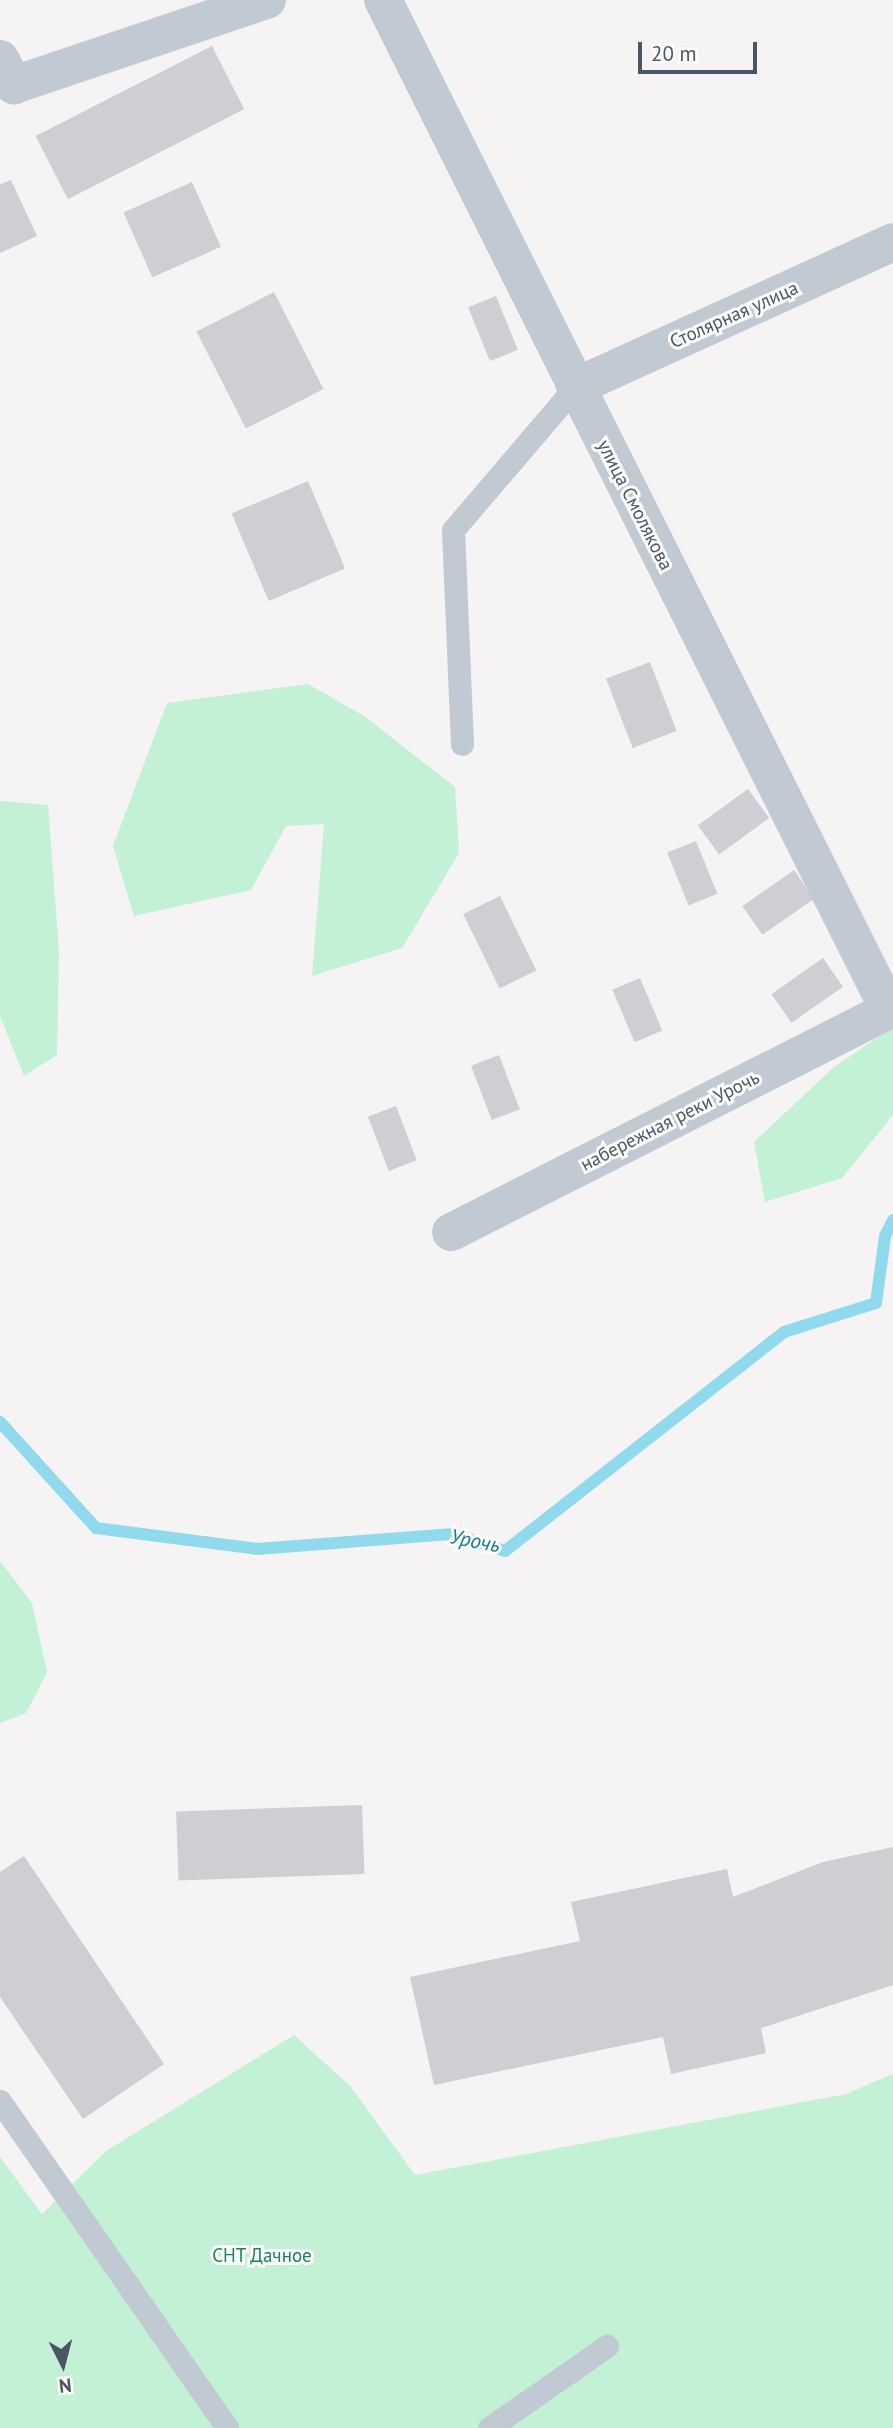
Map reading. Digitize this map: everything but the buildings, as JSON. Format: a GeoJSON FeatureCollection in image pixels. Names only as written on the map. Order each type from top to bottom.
{"type":"FeatureCollection","features":[{"type":"Feature","properties":{"kind":"street"},"geometry":{"type":"LineString","coordinates":[[0,59],[14,85],[267,0]]}},
{"type":"Feature","properties":{"kind":"street","name":"улица Смолякова"},"geometry":{"type":"LineString","coordinates":[[383,0],[889,1010]]}},
{"type":"Feature","properties":{"kind":"street","name":"Столярная улица"},"geometry":{"type":"LineString","coordinates":[[575,387],[893,243]]}},
{"type":"Feature","properties":{"kind":"street","name":"набережная реки Урочь"},"geometry":{"type":"LineString","coordinates":[[451,1232],[889,1010]]}},
{"type":"Feature","properties":{"kind":"lane"},"geometry":{"type":"LineString","coordinates":[[462,744],[453,530],[575,387]]}},
{"type":"Feature","properties":{"kind":"lane"},"geometry":{"type":"LineString","coordinates":[[0,2101],[227,2428]]}},
{"type":"Feature","properties":{"kind":"lane"},"geometry":{"type":"LineString","coordinates":[[495,2427],[607,2346]]}},
{"type":"Feature","properties":{"kind":"green space"},"geometry":{"type":"Polygon","coordinates":[[[308,684],[364,716],[455,787],[459,853],[402,948],[312,976],[324,824],[286,826],[251,890],[134,916],[113,846],[167,703],[308,684]]]}},
{"type":"Feature","properties":{"kind":"green space"},"geometry":{"type":"Polygon","coordinates":[[[0,801],[48,805],[59,952],[57,1055],[24,1076],[0,1016],[0,801]]]}},
{"type":"Feature","properties":{"kind":"green space"},"geometry":{"type":"Polygon","coordinates":[[[893,1027],[893,1115],[842,1178],[765,1202],[754,1142],[833,1068],[893,1027]]]}},
{"type":"Feature","properties":{"kind":"green space"},"geometry":{"type":"Polygon","coordinates":[[[0,1561],[32,1603],[47,1672],[26,1713],[0,1723],[0,1561]]]}},
{"type":"Feature","properties":{"kind":"green space","name":"СНТ Дачное"},"geometry":{"type":"Polygon","coordinates":[[[294,2035],[350,2086],[415,2175],[846,2094],[893,2074],[893,2428],[0,2428],[0,2157],[42,2214],[106,2151],[294,2035]]]}},
{"type":"Feature","properties":{"kind":"waterway","name":"Урочь"},"geometry":{"type":"LineString","coordinates":[[0,1422],[96,1528],[257,1549],[453,1534],[505,1551],[784,1332],[876,1303],[885,1236],[893,1220]]}}]}
